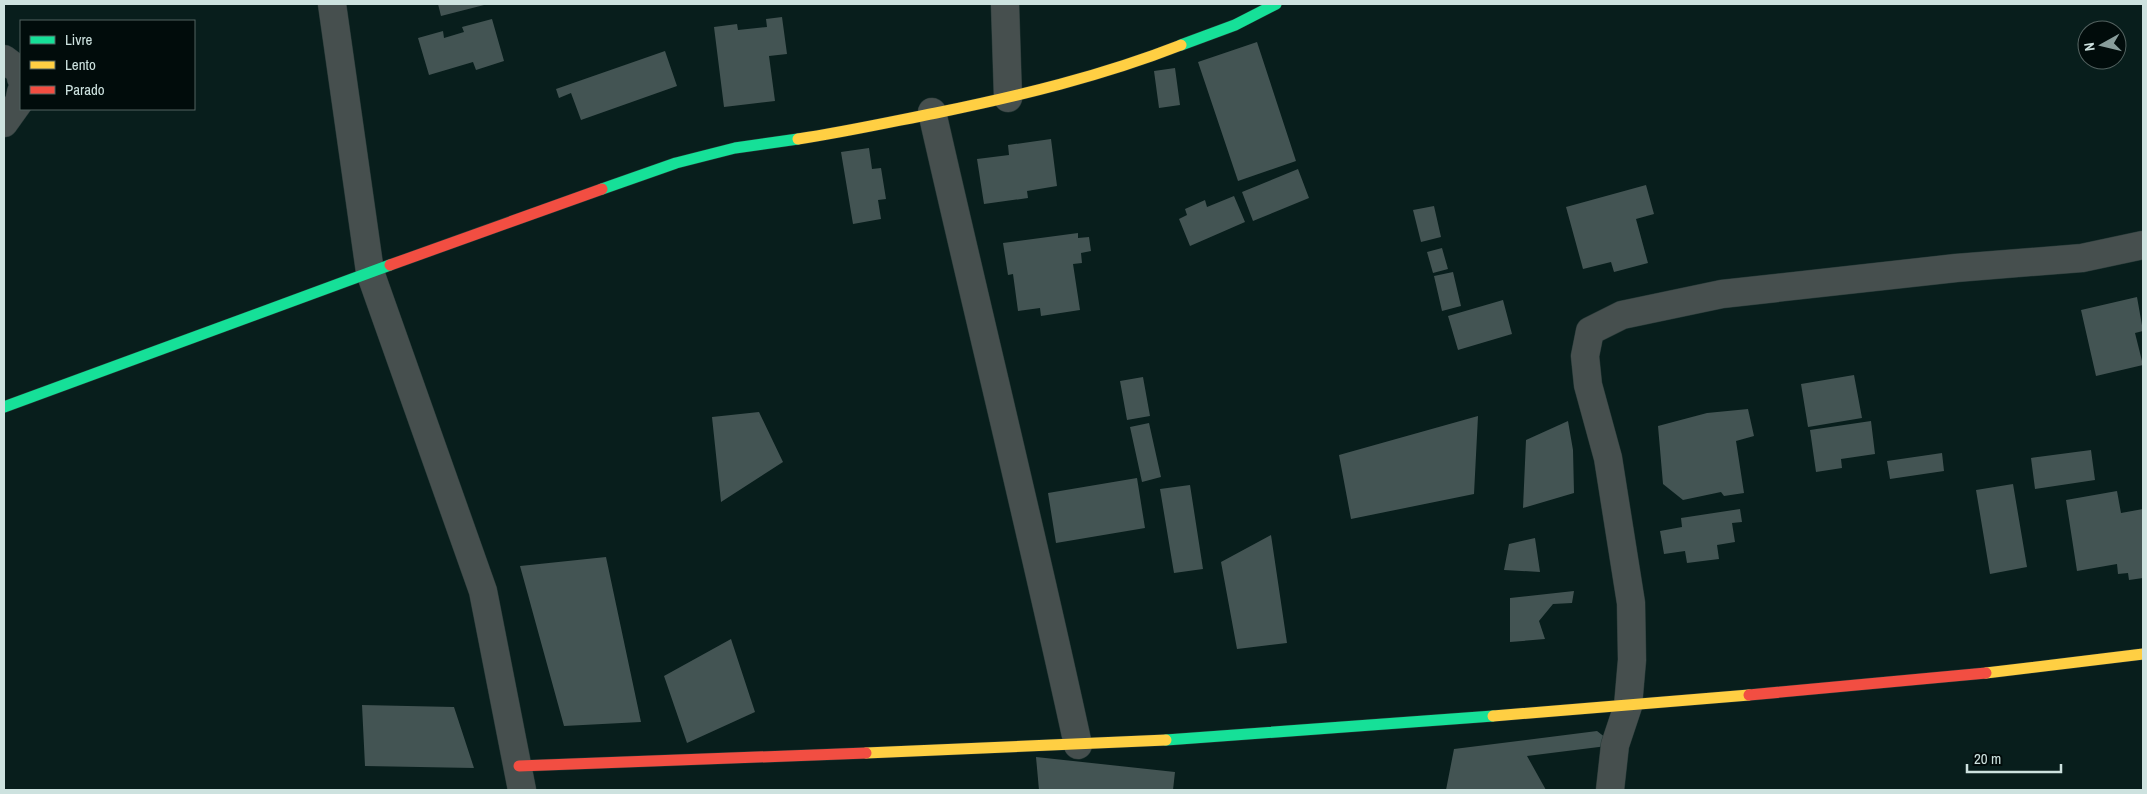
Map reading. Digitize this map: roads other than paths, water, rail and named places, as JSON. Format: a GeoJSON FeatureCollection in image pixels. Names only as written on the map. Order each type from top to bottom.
{"type":"FeatureCollection","features":[{"type":"Feature","properties":{"kind":"street"},"geometry":{"type":"LineString","coordinates":[[332,4],[370,272],[484,591],[520,778],[1225,737],[1628,706],[2002,672],[2143,654]]}},
{"type":"Feature","properties":{"kind":"street"},"geometry":{"type":"LineString","coordinates":[[1005,4],[1008,98]]}},
{"type":"Feature","properties":{"kind":"street"},"geometry":{"type":"LineString","coordinates":[[4,407],[370,272],[676,163],[735,148],[844,132],[932,112],[1008,98],[1135,63],[1236,25],[1276,4]]}},
{"type":"Feature","properties":{"kind":"street"},"geometry":{"type":"LineString","coordinates":[[4,59],[20,71]]}},
{"type":"Feature","properties":{"kind":"street"},"geometry":{"type":"LineString","coordinates":[[4,123],[19,102],[20,97]]}},
{"type":"Feature","properties":{"kind":"street"},"geometry":{"type":"LineString","coordinates":[[932,112],[1002,418],[1033,538],[1078,745]]}},
{"type":"Feature","properties":{"kind":"street"},"geometry":{"type":"LineString","coordinates":[[1610,790],[1615,745],[1628,706],[1632,660],[1631,603],[1608,458],[1588,385],[1585,356],[1590,331],[1622,315],[1722,294],[1956,268],[2082,258],[2143,245]]}}]}
